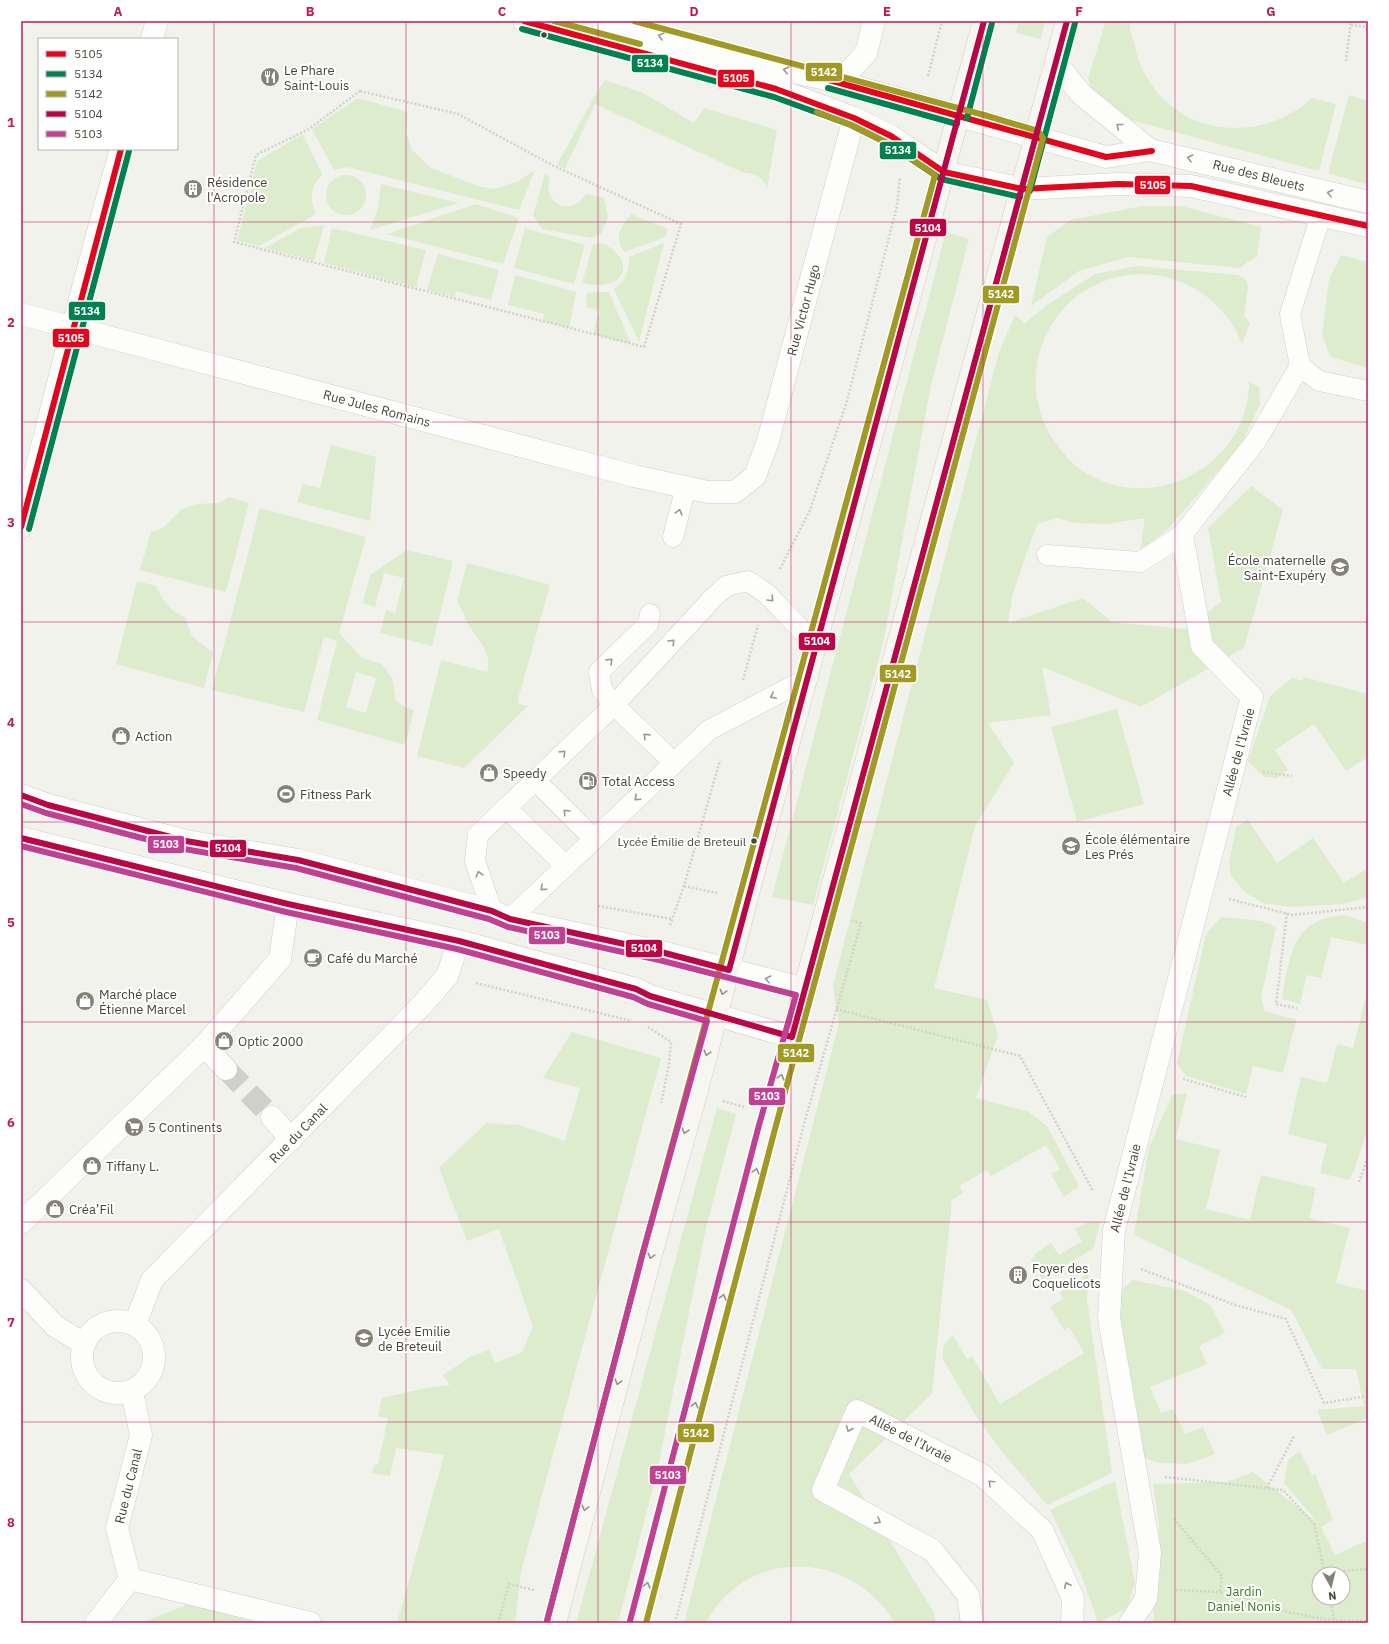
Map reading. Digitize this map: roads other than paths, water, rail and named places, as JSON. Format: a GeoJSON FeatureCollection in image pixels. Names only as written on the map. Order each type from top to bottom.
{"type":"FeatureCollection","features":[{"type":"Feature","properties":{"kind":"main road"},"geometry":{"type":"LineString","coordinates":[[555,1623],[650,1258],[696,1094],[728,970],[984,21]]}},
{"type":"Feature","properties":{"kind":"main road"},"geometry":{"type":"LineString","coordinates":[[638,1623],[771,1114],[1067,21]]}},
{"type":"Feature","properties":{"kind":"street"},"geometry":{"type":"LineString","coordinates":[[152,38],[157,21]]}},
{"type":"Feature","properties":{"kind":"street"},"geometry":{"type":"LineString","coordinates":[[524,21],[776,89],[854,118],[891,136],[944,172]]}},
{"type":"Feature","properties":{"kind":"street","name":"Rue des Bleuets"},"geometry":{"type":"LineString","coordinates":[[603,21],[780,69],[839,82],[1106,157],[1150,150],[1368,202]]}},
{"type":"Feature","properties":{"kind":"street"},"geometry":{"type":"LineString","coordinates":[[839,82],[866,54],[874,21]]}},
{"type":"Feature","properties":{"kind":"street","name":"Rue des Bleuets"},"geometry":{"type":"LineString","coordinates":[[1056,63],[1080,94],[1150,150]]}},
{"type":"Feature","properties":{"kind":"street","name":"Rue Victor Hugo"},"geometry":{"type":"LineString","coordinates":[[735,492],[755,476],[768,441],[854,118]]}},
{"type":"Feature","properties":{"kind":"street"},"geometry":{"type":"LineString","coordinates":[[21,527],[73,328],[84,278],[121,150]]}},
{"type":"Feature","properties":{"kind":"street","name":"Rue des Bleuets"},"geometry":{"type":"LineString","coordinates":[[944,172],[1022,189],[1118,184],[1191,186],[1368,226]]}},
{"type":"Feature","properties":{"kind":"street","name":"Rue Jules Romains"},"geometry":{"type":"LineString","coordinates":[[21,314],[619,472],[708,492],[735,492]]}},
{"type":"Feature","properties":{"kind":"street","name":"Allée de l'Ivraie"},"geometry":{"type":"LineString","coordinates":[[1130,1623],[1146,1600],[1150,1553],[1108,1318],[1114,1230],[1252,697],[1202,646],[1182,535]]}},
{"type":"Feature","properties":{"kind":"street"},"geometry":{"type":"LineString","coordinates":[[21,795],[48,805],[186,842],[298,860],[501,915],[661,952],[806,989]]}},
{"type":"Feature","properties":{"kind":"street"},"geometry":{"type":"LineString","coordinates":[[21,838],[288,904],[459,941],[636,989],[650,996],[792,1037]]}},
{"type":"Feature","properties":{"kind":"street"},"geometry":{"type":"LineString","coordinates":[[21,1223],[204,1046],[280,959],[288,904]]}},
{"type":"Feature","properties":{"kind":"street","name":"Rue du Canal"},"geometry":{"type":"LineString","coordinates":[[135,1324],[152,1280],[424,1004],[447,976],[459,941]]}},
{"type":"Feature","properties":{"kind":"street"},"geometry":{"type":"LineString","coordinates":[[204,1046],[226,1069]]}},
{"type":"Feature","properties":{"kind":"street"},"geometry":{"type":"LineString","coordinates":[[272,1117],[291,1140]]}},
{"type":"Feature","properties":{"kind":"street"},"geometry":{"type":"LineString","coordinates":[[21,1290],[56,1326],[84,1344]]}},
{"type":"Feature","properties":{"kind":"street"},"geometry":{"type":"LineString","coordinates":[[115,1320],[135,1324],[151,1339],[156,1359],[149,1379],[132,1392],[110,1393],[92,1383],[82,1365],[84,1344],[96,1328],[115,1320]]}},
{"type":"Feature","properties":{"kind":"street","name":"Rue du Canal"},"geometry":{"type":"LineString","coordinates":[[130,1579],[117,1528],[141,1435],[132,1392]]}},
{"type":"Feature","properties":{"kind":"street","name":"Allée de l'Ivraie"},"geometry":{"type":"LineString","coordinates":[[972,1623],[968,1595],[932,1550],[823,1490],[857,1411],[982,1475],[1042,1530],[1073,1598],[1072,1623]]}},
{"type":"Feature","properties":{"kind":"street"},"geometry":{"type":"LineString","coordinates":[[96,1623],[130,1579],[310,1623]]}},
{"type":"Feature","properties":{"kind":"lane"},"geometry":{"type":"LineString","coordinates":[[1321,215],[1290,314],[1300,366],[1319,381],[1368,391]]}},
{"type":"Feature","properties":{"kind":"lane"},"geometry":{"type":"LineString","coordinates":[[1047,556],[1140,562],[1182,535],[1256,441],[1300,366]]}},
{"type":"Feature","properties":{"kind":"lane"},"geometry":{"type":"LineString","coordinates":[[673,537],[686,487]]}},
{"type":"Feature","properties":{"kind":"lane"},"geometry":{"type":"LineString","coordinates":[[808,678],[709,730],[566,866],[501,915],[475,861],[478,835],[614,705],[726,586],[748,581],[767,594],[816,645]]}},
{"type":"Feature","properties":{"kind":"lane"},"geometry":{"type":"LineString","coordinates":[[650,614],[648,624],[599,672],[602,690],[614,705],[674,763]]}},
{"type":"Feature","properties":{"kind":"lane"},"geometry":{"type":"LineString","coordinates":[[535,780],[594,839]]}},
{"type":"Feature","properties":{"kind":"lane"},"geometry":{"type":"LineString","coordinates":[[506,808],[566,866]]}},
{"type":"Feature","properties":{"kind":"tunnel"},"geometry":{"type":"LineString","coordinates":[[226,1069],[272,1117]]}},
{"type":"Feature","properties":{"kind":"place","name":"Le Phare Saint-Louis"},"geometry":{"type":"Point","coordinates":[270,77]}},
{"type":"Feature","properties":{"kind":"place","name":"Résidence l'Acropole"},"geometry":{"type":"Point","coordinates":[193,189]}},
{"type":"Feature","properties":{"kind":"place","name":"École maternelle Saint-Exupéry"},"geometry":{"type":"Point","coordinates":[1340,567]}},
{"type":"Feature","properties":{"kind":"place","name":"Action"},"geometry":{"type":"Point","coordinates":[121,736]}},
{"type":"Feature","properties":{"kind":"place","name":"Speedy"},"geometry":{"type":"Point","coordinates":[489,773]}},
{"type":"Feature","properties":{"kind":"place","name":"Total Access"},"geometry":{"type":"Point","coordinates":[588,781]}},
{"type":"Feature","properties":{"kind":"place","name":"Fitness Park"},"geometry":{"type":"Point","coordinates":[286,794]}},
{"type":"Feature","properties":{"kind":"place","name":"Lycée Émilie de Breteuil"},"geometry":{"type":"Point","coordinates":[754,841]}},
{"type":"Feature","properties":{"kind":"place","name":"École élémentaire Les Prés"},"geometry":{"type":"Point","coordinates":[1071,846]}},
{"type":"Feature","properties":{"kind":"place","name":"Café du Marché"},"geometry":{"type":"Point","coordinates":[313,958]}},
{"type":"Feature","properties":{"kind":"place","name":"Marché place Étienne Marcel"},"geometry":{"type":"Point","coordinates":[85,1001]}},
{"type":"Feature","properties":{"kind":"place","name":"Optic 2000"},"geometry":{"type":"Point","coordinates":[224,1041]}},
{"type":"Feature","properties":{"kind":"place","name":"5 Continents"},"geometry":{"type":"Point","coordinates":[134,1127]}},
{"type":"Feature","properties":{"kind":"place","name":"Tiffany L."},"geometry":{"type":"Point","coordinates":[92,1166]}},
{"type":"Feature","properties":{"kind":"place","name":"Créa’Fil"},"geometry":{"type":"Point","coordinates":[55,1209]}},
{"type":"Feature","properties":{"kind":"place","name":"Foyer des Coquelicots"},"geometry":{"type":"Point","coordinates":[1018,1275]}},
{"type":"Feature","properties":{"kind":"place","name":"Lycée Emilie de Breteuil"},"geometry":{"type":"Point","coordinates":[364,1338]}},
{"type":"Feature","properties":{"kind":"park label","name":"Jardin Daniel Nonis"},"geometry":{"type":"Point","coordinates":[1244,1598]}}]}
